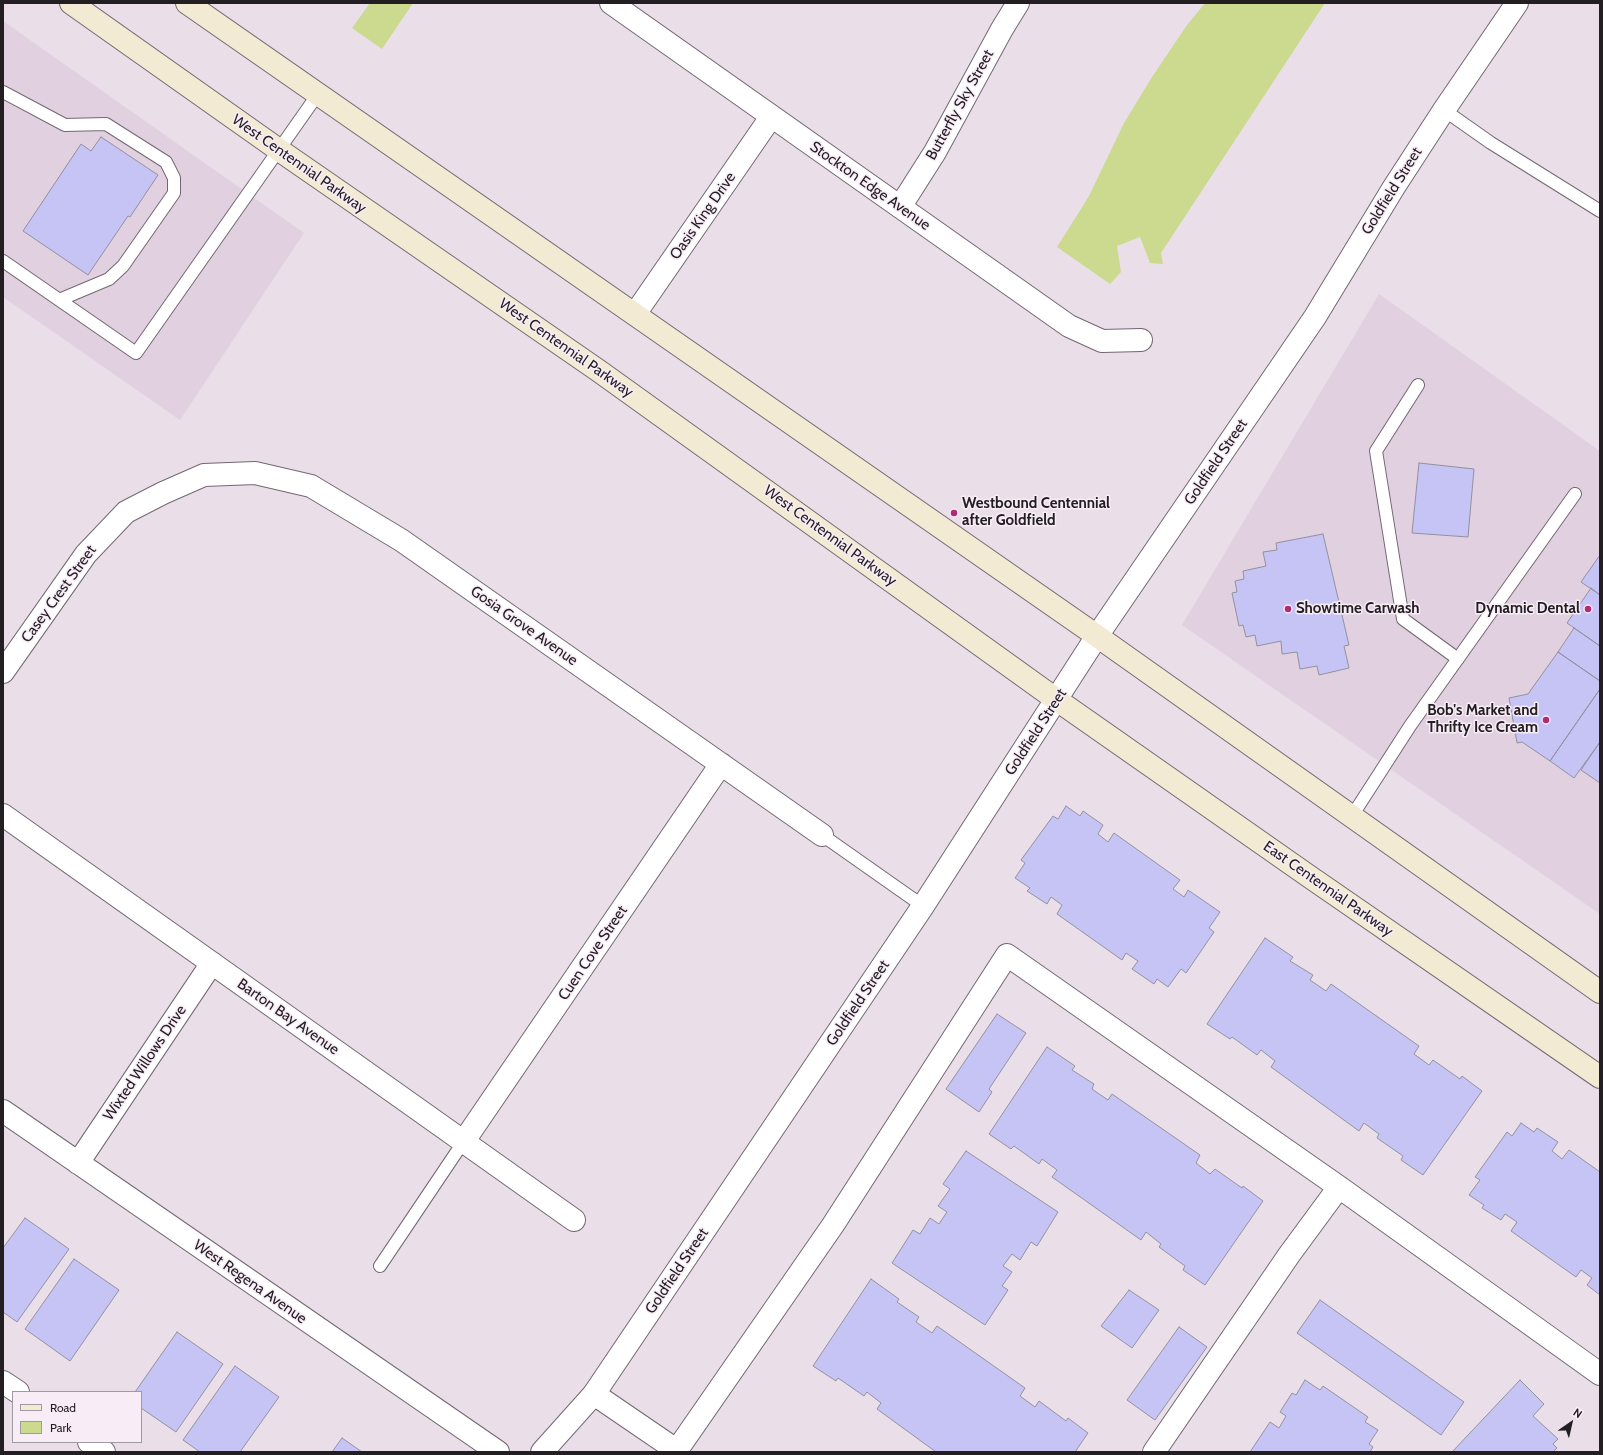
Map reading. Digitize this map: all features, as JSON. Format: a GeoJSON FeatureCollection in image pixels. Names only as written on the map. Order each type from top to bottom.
{"type":"FeatureCollection","features":[{"type":"Feature","properties":{"kind":"main road","name":"West Centennial Parkway"},"geometry":{"type":"LineString","coordinates":[[70,3],[279,150],[599,371],[1057,700]]}},
{"type":"Feature","properties":{"kind":"main road"},"geometry":{"type":"LineString","coordinates":[[188,3],[1097,636],[1600,992]]}},
{"type":"Feature","properties":{"kind":"main road","name":"East Centennial Parkway"},"geometry":{"type":"LineString","coordinates":[[1057,700],[1600,1077]]}},
{"type":"Feature","properties":{"kind":"street","name":"Butterfly Sky Street"},"geometry":{"type":"LineString","coordinates":[[900,207],[935,152],[1002,29],[1018,3]]}},
{"type":"Feature","properties":{"kind":"street","name":"Goldfield Street"},"geometry":{"type":"LineString","coordinates":[[542,1452],[594,1394],[923,906],[1097,636],[1314,317],[1444,110],[1517,3]]}},
{"type":"Feature","properties":{"kind":"street","name":"Stockton Edge Avenue"},"geometry":{"type":"LineString","coordinates":[[620,6],[771,117],[1069,326],[1102,340],[1141,340]]}},
{"type":"Feature","properties":{"kind":"street","name":"Oasis King Drive"},"geometry":{"type":"LineString","coordinates":[[635,314],[771,117]]}},
{"type":"Feature","properties":{"kind":"street","name":"Gosia Grove Avenue"},"geometry":{"type":"LineString","coordinates":[[204,475],[255,473],[312,486],[401,540],[822,835]]}},
{"type":"Feature","properties":{"kind":"street","name":"Casey Crest Street"},"geometry":{"type":"LineString","coordinates":[[3,672],[86,554],[126,512],[163,493],[204,475]]}},
{"type":"Feature","properties":{"kind":"street","name":"Cuen Cove Street"},"geometry":{"type":"LineString","coordinates":[[464,1141],[721,764]]}},
{"type":"Feature","properties":{"kind":"street","name":"Barton Bay Avenue"},"geometry":{"type":"LineString","coordinates":[[3,814],[574,1220]]}},
{"type":"Feature","properties":{"kind":"street"},"geometry":{"type":"LineString","coordinates":[[594,1394],[678,1451],[833,1225],[1007,955],[1339,1187],[1600,1374]]}},
{"type":"Feature","properties":{"kind":"street","name":"Wixted Willows Drive"},"geometry":{"type":"LineString","coordinates":[[78,1163],[212,963]]}},
{"type":"Feature","properties":{"kind":"street","name":"West Regena Avenue"},"geometry":{"type":"LineString","coordinates":[[3,1111],[498,1452]]}},
{"type":"Feature","properties":{"kind":"street"},"geometry":{"type":"LineString","coordinates":[[1154,1452],[1289,1255],[1339,1187]]}},
{"type":"Feature","properties":{"kind":"street"},"geometry":{"type":"LineString","coordinates":[[3,1382],[16,1391]]}},
{"type":"Feature","properties":{"kind":"street"},"geometry":{"type":"LineString","coordinates":[[90,1443],[104,1452]]}},
{"type":"Feature","properties":{"kind":"lane"},"geometry":{"type":"LineString","coordinates":[[3,92],[65,124],[106,124],[166,162],[174,178],[174,193],[123,266],[109,279],[59,300]]}},
{"type":"Feature","properties":{"kind":"lane"},"geometry":{"type":"LineString","coordinates":[[3,261],[136,353],[318,94]]}},
{"type":"Feature","properties":{"kind":"lane"},"geometry":{"type":"LineString","coordinates":[[1444,110],[1600,212]]}},
{"type":"Feature","properties":{"kind":"lane"},"geometry":{"type":"LineString","coordinates":[[1418,385],[1376,451],[1403,619],[1458,659]]}},
{"type":"Feature","properties":{"kind":"lane"},"geometry":{"type":"LineString","coordinates":[[1352,816],[1410,726],[1575,494]]}},
{"type":"Feature","properties":{"kind":"lane"},"geometry":{"type":"LineString","coordinates":[[822,835],[923,906]]}},
{"type":"Feature","properties":{"kind":"lane"},"geometry":{"type":"LineString","coordinates":[[380,1266],[464,1141]]}},
{"type":"Feature","properties":{"kind":"shaded area"},"geometry":{"type":"Polygon","coordinates":[[[3,21],[304,233],[180,420],[3,297],[3,21]]]}},
{"type":"Feature","properties":{"kind":"shaded area"},"geometry":{"type":"Polygon","coordinates":[[[1379,294],[1600,451],[1600,914],[1182,625],[1379,294]]]}},
{"type":"Feature","properties":{"kind":"green space"},"geometry":{"type":"Polygon","coordinates":[[[370,3],[413,3],[382,49],[352,28],[370,3]]]}},
{"type":"Feature","properties":{"kind":"green space"},"geometry":{"type":"Polygon","coordinates":[[[1205,3],[1325,3],[1161,253],[1163,264],[1150,263],[1140,237],[1117,246],[1121,272],[1110,284],[1057,247],[1089,196],[1124,123],[1152,77],[1187,25],[1205,3]]]}},
{"type":"Feature","properties":{"kind":"building"},"geometry":{"type":"Polygon","coordinates":[[[101,137],[158,175],[88,275],[23,231],[81,144],[91,151],[101,137]]]}},
{"type":"Feature","properties":{"kind":"building"},"geometry":{"type":"Polygon","coordinates":[[[1419,463],[1474,469],[1468,537],[1412,533],[1419,463]]]}},
{"type":"Feature","properties":{"kind":"building","name":"Showtime Carwash"},"geometry":{"type":"Polygon","coordinates":[[[1323,534],[1349,645],[1344,646],[1349,668],[1319,675],[1317,666],[1300,669],[1297,652],[1282,654],[1281,641],[1257,646],[1255,635],[1246,637],[1243,625],[1239,626],[1232,593],[1237,592],[1235,581],[1244,579],[1243,571],[1266,566],[1263,552],[1277,550],[1276,543],[1323,534]]]}},
{"type":"Feature","properties":{"kind":"building"},"geometry":{"type":"Polygon","coordinates":[[[1600,555],[1600,595],[1581,582],[1600,555]]]}},
{"type":"Feature","properties":{"kind":"building","name":"Dynamic Dental"},"geometry":{"type":"Polygon","coordinates":[[[1591,588],[1600,595],[1600,646],[1567,623],[1591,588]]]}},
{"type":"Feature","properties":{"kind":"building"},"geometry":{"type":"Polygon","coordinates":[[[1574,628],[1600,646],[1600,681],[1558,652],[1574,628]]]}},
{"type":"Feature","properties":{"kind":"building","name":"Bob's Market and Thrifty Ice Cream"},"geometry":{"type":"Polygon","coordinates":[[[1558,652],[1600,681],[1600,689],[1550,761],[1522,742],[1517,743],[1509,698],[1528,694],[1558,652]]]}},
{"type":"Feature","properties":{"kind":"building"},"geometry":{"type":"Polygon","coordinates":[[[1600,689],[1600,742],[1574,778],[1550,761],[1600,689]]]}},
{"type":"Feature","properties":{"kind":"building"},"geometry":{"type":"Polygon","coordinates":[[[1600,742],[1600,783],[1581,770],[1600,742]]]}},
{"type":"Feature","properties":{"kind":"building"},"geometry":{"type":"Polygon","coordinates":[[[1066,806],[1080,816],[1083,811],[1103,825],[1098,834],[1108,842],[1114,833],[1180,880],[1173,889],[1184,897],[1188,890],[1220,912],[1209,928],[1214,932],[1186,973],[1181,969],[1168,987],[1157,979],[1154,984],[1132,969],[1138,961],[1126,953],[1122,960],[1057,914],[1062,905],[1051,897],[1047,904],[1027,891],[1030,888],[1015,878],[1025,863],[1021,860],[1053,816],[1058,819],[1066,806]]]}},
{"type":"Feature","properties":{"kind":"building"},"geometry":{"type":"Polygon","coordinates":[[[1265,938],[1293,957],[1290,961],[1313,975],[1310,980],[1326,991],[1331,984],[1419,1046],[1414,1054],[1429,1065],[1433,1060],[1460,1079],[1462,1076],[1482,1091],[1423,1175],[1401,1160],[1403,1156],[1377,1138],[1379,1134],[1364,1123],[1359,1131],[1271,1067],[1275,1061],[1261,1050],[1257,1055],[1232,1037],[1230,1039],[1207,1024],[1265,938]]]}},
{"type":"Feature","properties":{"kind":"building"},"geometry":{"type":"Polygon","coordinates":[[[997,1014],[1026,1033],[989,1089],[992,1092],[979,1112],[946,1089],[997,1014]]]}},
{"type":"Feature","properties":{"kind":"building"},"geometry":{"type":"Polygon","coordinates":[[[1047,1047],[1075,1066],[1072,1070],[1094,1084],[1092,1089],[1108,1100],[1112,1094],[1200,1155],[1196,1163],[1210,1174],[1215,1169],[1242,1188],[1243,1186],[1263,1201],[1205,1285],[1183,1270],[1185,1266],[1159,1247],[1161,1244],[1146,1232],[1141,1240],[1052,1177],[1057,1170],[1042,1159],[1039,1164],[1014,1146],[1011,1149],[989,1134],[1047,1047]]]}},
{"type":"Feature","properties":{"kind":"building"},"geometry":{"type":"Polygon","coordinates":[[[1521,1123],[1534,1132],[1537,1128],[1558,1142],[1552,1151],[1562,1159],[1569,1150],[1600,1172],[1600,1295],[1587,1285],[1592,1278],[1581,1270],[1576,1277],[1511,1231],[1517,1222],[1505,1214],[1501,1220],[1482,1208],[1484,1205],[1469,1195],[1480,1180],[1475,1177],[1507,1132],[1512,1136],[1521,1123]]]}},
{"type":"Feature","properties":{"kind":"building"},"geometry":{"type":"Polygon","coordinates":[[[966,1151],[1058,1212],[1037,1246],[1031,1242],[1020,1260],[1012,1254],[1003,1266],[1012,1272],[1002,1286],[1008,1290],[985,1325],[892,1263],[913,1230],[920,1234],[930,1218],[939,1224],[947,1212],[938,1206],[950,1189],[943,1184],[966,1151]]]}},
{"type":"Feature","properties":{"kind":"building"},"geometry":{"type":"Polygon","coordinates":[[[25,1218],[69,1249],[17,1322],[3,1312],[3,1248],[25,1218]]]}},
{"type":"Feature","properties":{"kind":"building"},"geometry":{"type":"Polygon","coordinates":[[[74,1259],[119,1290],[70,1361],[25,1329],[74,1259]]]}},
{"type":"Feature","properties":{"kind":"building"},"geometry":{"type":"Polygon","coordinates":[[[871,1279],[899,1299],[897,1302],[919,1317],[916,1322],[932,1333],[937,1326],[1025,1388],[1020,1396],[1035,1407],[1039,1401],[1066,1421],[1068,1418],[1088,1433],[1075,1452],[936,1452],[877,1409],[881,1403],[867,1392],[864,1396],[838,1378],[836,1381],[813,1366],[871,1279]]]}},
{"type":"Feature","properties":{"kind":"building"},"geometry":{"type":"Polygon","coordinates":[[[1129,1290],[1159,1310],[1132,1348],[1101,1326],[1129,1290]]]}},
{"type":"Feature","properties":{"kind":"building"},"geometry":{"type":"Polygon","coordinates":[[[1320,1300],[1464,1402],[1441,1435],[1297,1333],[1320,1300]]]}},
{"type":"Feature","properties":{"kind":"building"},"geometry":{"type":"Polygon","coordinates":[[[1179,1327],[1207,1347],[1155,1420],[1127,1400],[1179,1327]]]}},
{"type":"Feature","properties":{"kind":"building"},"geometry":{"type":"Polygon","coordinates":[[[177,1332],[223,1364],[176,1432],[142,1409],[142,1391],[136,1391],[177,1332]]]}},
{"type":"Feature","properties":{"kind":"building"},"geometry":{"type":"Polygon","coordinates":[[[235,1366],[279,1397],[240,1452],[200,1452],[183,1440],[235,1366]]]}},
{"type":"Feature","properties":{"kind":"building"},"geometry":{"type":"Polygon","coordinates":[[[1305,1380],[1320,1390],[1323,1386],[1368,1417],[1365,1422],[1378,1430],[1369,1444],[1373,1447],[1370,1452],[1250,1452],[1270,1422],[1279,1428],[1286,1416],[1280,1412],[1292,1393],[1296,1395],[1305,1380]]]}},
{"type":"Feature","properties":{"kind":"building"},"geometry":{"type":"Polygon","coordinates":[[[1520,1380],[1544,1404],[1533,1416],[1558,1439],[1553,1444],[1557,1448],[1553,1452],[1452,1452],[1520,1380]]]}},
{"type":"Feature","properties":{"kind":"building"},"geometry":{"type":"Polygon","coordinates":[[[342,1438],[362,1452],[332,1452],[342,1438]]]}},
{"type":"Feature","properties":{"kind":"place","name":"Westbound Centennial after Goldfield"},"geometry":{"type":"Point","coordinates":[954,513]}},
{"type":"Feature","properties":{"kind":"place","name":"Showtime Carwash"},"geometry":{"type":"Point","coordinates":[1288,609]}},
{"type":"Feature","properties":{"kind":"place","name":"Dynamic Dental"},"geometry":{"type":"Point","coordinates":[1588,609]}},
{"type":"Feature","properties":{"kind":"place","name":"Bob's Market and Thrifty Ice Cream"},"geometry":{"type":"Point","coordinates":[1546,720]}}]}
